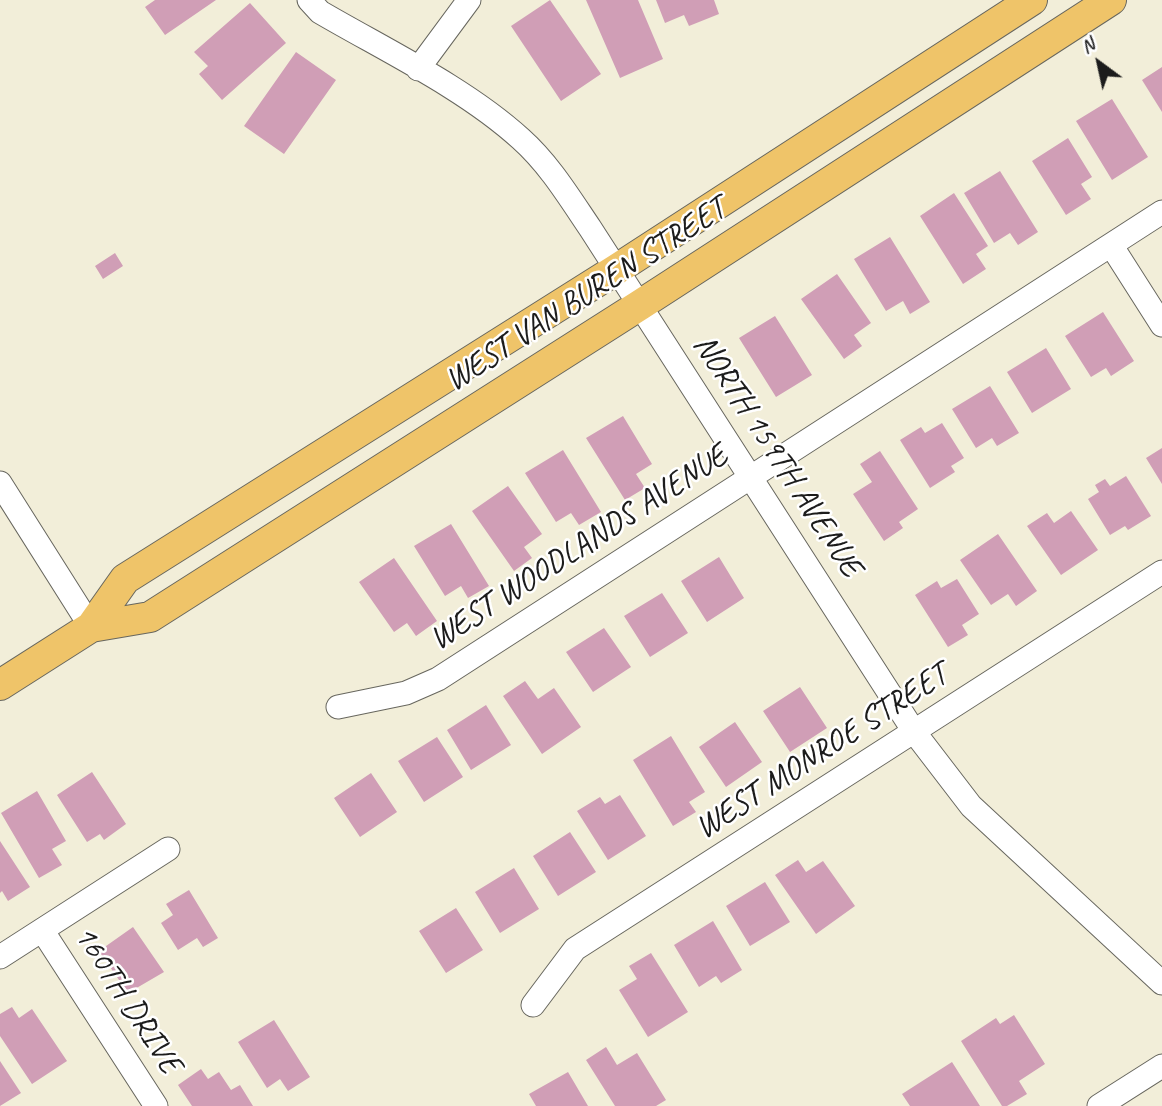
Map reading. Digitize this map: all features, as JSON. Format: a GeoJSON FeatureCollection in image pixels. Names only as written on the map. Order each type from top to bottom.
{"type":"FeatureCollection","features":[{"type":"Feature","properties":{"kind":"main road","name":"WEST VAN BUREN STREET"},"geometry":{"type":"LineString","coordinates":[[0,685],[91,627],[125,579],[617,268],[1032,0]]}},
{"type":"Feature","properties":{"kind":"main road","name":"WEST VAN BUREN STREET"},"geometry":{"type":"LineString","coordinates":[[91,627],[150,617],[640,305],[1111,0]]}},
{"type":"Feature","properties":{"kind":"street","name":"NORTH 159TH AVENUE"},"geometry":{"type":"LineString","coordinates":[[309,0],[320,12],[475,103],[520,138],[543,161],[617,268],[915,733],[971,806],[1162,983]]}},
{"type":"Feature","properties":{"kind":"street"},"geometry":{"type":"LineString","coordinates":[[418,69],[469,0]]}},
{"type":"Feature","properties":{"kind":"street","name":"WEST WOODLANDS AVENUE"},"geometry":{"type":"LineString","coordinates":[[338,707],[406,693],[438,679],[1162,212]]}},
{"type":"Feature","properties":{"kind":"street"},"geometry":{"type":"LineString","coordinates":[[1111,245],[1162,325]]}},
{"type":"Feature","properties":{"kind":"street"},"geometry":{"type":"LineString","coordinates":[[0,483],[91,627]]}},
{"type":"Feature","properties":{"kind":"street","name":"WEST MONROE STREET"},"geometry":{"type":"LineString","coordinates":[[533,1005],[575,949],[1162,572]]}},
{"type":"Feature","properties":{"kind":"street"},"geometry":{"type":"LineString","coordinates":[[0,957],[168,849]]}},
{"type":"Feature","properties":{"kind":"street","name":"160TH DRIVE"},"geometry":{"type":"LineString","coordinates":[[42,930],[156,1106]]}},
{"type":"Feature","properties":{"kind":"street"},"geometry":{"type":"LineString","coordinates":[[1098,1106],[1162,1066]]}},
{"type":"Feature","properties":{"kind":"building"},"geometry":{"type":"Polygon","coordinates":[[[155,0],[216,0],[165,35],[145,7],[155,0]]]}},
{"type":"Feature","properties":{"kind":"building"},"geometry":{"type":"Polygon","coordinates":[[[550,0],[601,74],[561,101],[511,26],[550,0]]]}},
{"type":"Feature","properties":{"kind":"building"},"geometry":{"type":"Polygon","coordinates":[[[586,0],[638,0],[663,59],[620,78],[586,0]]]}},
{"type":"Feature","properties":{"kind":"building"},"geometry":{"type":"Polygon","coordinates":[[[656,0],[714,0],[719,14],[689,26],[684,15],[665,23],[656,0]]]}},
{"type":"Feature","properties":{"kind":"building"},"geometry":{"type":"Polygon","coordinates":[[[250,3],[286,43],[222,100],[199,74],[208,66],[194,52],[250,3]]]}},
{"type":"Feature","properties":{"kind":"building"},"geometry":{"type":"Polygon","coordinates":[[[296,52],[336,80],[284,154],[244,126],[296,52]]]}},
{"type":"Feature","properties":{"kind":"building"},"geometry":{"type":"Polygon","coordinates":[[[1162,67],[1162,112],[1142,80],[1162,67]]]}},
{"type":"Feature","properties":{"kind":"building"},"geometry":{"type":"Polygon","coordinates":[[[1112,99],[1148,157],[1112,180],[1076,121],[1112,99]]]}},
{"type":"Feature","properties":{"kind":"building"},"geometry":{"type":"Polygon","coordinates":[[[1068,138],[1092,177],[1081,184],[1091,199],[1066,215],[1032,161],[1068,138]]]}},
{"type":"Feature","properties":{"kind":"building"},"geometry":{"type":"Polygon","coordinates":[[[1000,171],[1038,232],[1018,245],[1010,233],[994,243],[964,193],[1000,171]]]}},
{"type":"Feature","properties":{"kind":"building"},"geometry":{"type":"Polygon","coordinates":[[[954,193],[988,246],[976,254],[986,269],[963,284],[920,216],[954,193]]]}},
{"type":"Feature","properties":{"kind":"building"},"geometry":{"type":"Polygon","coordinates":[[[890,237],[930,302],[910,314],[903,301],[886,311],[854,259],[890,237]]]}},
{"type":"Feature","properties":{"kind":"building"},"geometry":{"type":"Polygon","coordinates":[[[115,253],[123,266],[103,279],[95,266],[115,253]]]}},
{"type":"Feature","properties":{"kind":"building"},"geometry":{"type":"Polygon","coordinates":[[[837,274],[871,323],[854,335],[862,346],[844,359],[801,299],[837,274]]]}},
{"type":"Feature","properties":{"kind":"building"},"geometry":{"type":"Polygon","coordinates":[[[1103,312],[1134,361],[1111,376],[1106,368],[1091,377],[1065,336],[1103,312]]]}},
{"type":"Feature","properties":{"kind":"building"},"geometry":{"type":"Polygon","coordinates":[[[775,316],[812,375],[776,397],[739,338],[775,316]]]}},
{"type":"Feature","properties":{"kind":"building"},"geometry":{"type":"Polygon","coordinates":[[[1046,348],[1071,389],[1032,413],[1007,372],[1046,348]]]}},
{"type":"Feature","properties":{"kind":"building"},"geometry":{"type":"Polygon","coordinates":[[[990,386],[1019,433],[997,446],[992,438],[976,448],[952,409],[990,386]]]}},
{"type":"Feature","properties":{"kind":"building"},"geometry":{"type":"Polygon","coordinates":[[[623,416],[652,464],[636,474],[645,488],[625,500],[586,438],[623,416]]]}},
{"type":"Feature","properties":{"kind":"building"},"geometry":{"type":"Polygon","coordinates":[[[942,423],[964,458],[951,466],[955,472],[930,488],[900,440],[921,427],[925,433],[942,423]]]}},
{"type":"Feature","properties":{"kind":"building"},"geometry":{"type":"Polygon","coordinates":[[[1162,448],[1162,484],[1146,458],[1162,448]]]}},
{"type":"Feature","properties":{"kind":"building"},"geometry":{"type":"Polygon","coordinates":[[[563,450],[601,512],[579,525],[571,513],[556,522],[525,473],[563,450]]]}},
{"type":"Feature","properties":{"kind":"building"},"geometry":{"type":"Polygon","coordinates":[[[880,451],[918,509],[899,522],[903,528],[884,541],[853,494],[872,482],[860,464],[880,451]]]}},
{"type":"Feature","properties":{"kind":"building"},"geometry":{"type":"Polygon","coordinates":[[[1126,476],[1151,516],[1128,530],[1125,526],[1110,535],[1088,499],[1099,492],[1095,485],[1105,479],[1110,486],[1126,476]]]}},
{"type":"Feature","properties":{"kind":"building"},"geometry":{"type":"Polygon","coordinates":[[[508,486],[542,534],[524,547],[532,558],[514,571],[472,511],[508,486]]]}},
{"type":"Feature","properties":{"kind":"building"},"geometry":{"type":"Polygon","coordinates":[[[1071,511],[1098,550],[1061,575],[1027,526],[1047,513],[1054,523],[1071,511]]]}},
{"type":"Feature","properties":{"kind":"building"},"geometry":{"type":"Polygon","coordinates":[[[451,524],[489,586],[468,598],[461,586],[445,596],[414,546],[451,524]]]}},
{"type":"Feature","properties":{"kind":"building"},"geometry":{"type":"Polygon","coordinates":[[[998,534],[1037,591],[1016,606],[1008,594],[991,605],[960,560],[998,534]]]}},
{"type":"Feature","properties":{"kind":"building"},"geometry":{"type":"Polygon","coordinates":[[[719,557],[744,598],[707,622],[681,581],[719,557]]]}},
{"type":"Feature","properties":{"kind":"building"},"geometry":{"type":"Polygon","coordinates":[[[394,558],[437,621],[416,636],[407,623],[394,632],[359,582],[394,558]]]}},
{"type":"Feature","properties":{"kind":"building"},"geometry":{"type":"Polygon","coordinates":[[[957,579],[979,614],[962,625],[968,635],[948,647],[915,595],[937,581],[941,588],[957,579]]]}},
{"type":"Feature","properties":{"kind":"building"},"geometry":{"type":"Polygon","coordinates":[[[662,593],[688,633],[650,657],[624,616],[662,593]]]}},
{"type":"Feature","properties":{"kind":"building"},"geometry":{"type":"Polygon","coordinates":[[[604,628],[631,667],[593,692],[566,652],[604,628]]]}},
{"type":"Feature","properties":{"kind":"building"},"geometry":{"type":"Polygon","coordinates":[[[525,681],[538,699],[554,688],[581,727],[542,754],[503,696],[525,681]]]}},
{"type":"Feature","properties":{"kind":"building"},"geometry":{"type":"Polygon","coordinates":[[[800,687],[827,728],[790,752],[763,711],[800,687]]]}},
{"type":"Feature","properties":{"kind":"building"},"geometry":{"type":"Polygon","coordinates":[[[486,705],[511,745],[471,770],[447,730],[486,705]]]}},
{"type":"Feature","properties":{"kind":"building"},"geometry":{"type":"Polygon","coordinates":[[[735,722],[762,762],[726,787],[699,747],[735,722]]]}},
{"type":"Feature","properties":{"kind":"building"},"geometry":{"type":"Polygon","coordinates":[[[671,736],[705,792],[689,802],[696,812],[673,826],[633,760],[671,736]]]}},
{"type":"Feature","properties":{"kind":"building"},"geometry":{"type":"Polygon","coordinates":[[[437,737],[463,777],[424,802],[398,761],[437,737]]]}},
{"type":"Feature","properties":{"kind":"building"},"geometry":{"type":"Polygon","coordinates":[[[92,772],[126,824],[104,840],[100,834],[87,842],[57,795],[92,772]]]}},
{"type":"Feature","properties":{"kind":"building"},"geometry":{"type":"Polygon","coordinates":[[[371,773],[397,812],[360,837],[334,798],[371,773]]]}},
{"type":"Feature","properties":{"kind":"building"},"geometry":{"type":"Polygon","coordinates":[[[37,791],[66,841],[52,849],[62,865],[39,878],[1,813],[37,791]]]}},
{"type":"Feature","properties":{"kind":"building"},"geometry":{"type":"Polygon","coordinates":[[[620,795],[646,836],[608,860],[577,811],[600,797],[605,804],[620,795]]]}},
{"type":"Feature","properties":{"kind":"building"},"geometry":{"type":"Polygon","coordinates":[[[570,832],[596,872],[558,896],[533,856],[570,832]]]}},
{"type":"Feature","properties":{"kind":"building"},"geometry":{"type":"Polygon","coordinates":[[[0,841],[30,887],[8,901],[2,891],[0,893],[0,841]]]}},
{"type":"Feature","properties":{"kind":"building"},"geometry":{"type":"Polygon","coordinates":[[[798,860],[806,872],[823,861],[855,906],[816,934],[775,875],[798,860]]]}},
{"type":"Feature","properties":{"kind":"building"},"geometry":{"type":"Polygon","coordinates":[[[514,868],[539,909],[500,933],[475,892],[514,868]]]}},
{"type":"Feature","properties":{"kind":"building"},"geometry":{"type":"Polygon","coordinates":[[[765,882],[790,922],[750,946],[726,906],[765,882]]]}},
{"type":"Feature","properties":{"kind":"building"},"geometry":{"type":"Polygon","coordinates":[[[189,890],[218,938],[203,947],[197,938],[178,950],[161,923],[173,915],[166,904],[189,890]]]}},
{"type":"Feature","properties":{"kind":"building"},"geometry":{"type":"Polygon","coordinates":[[[456,908],[483,950],[446,973],[419,931],[456,908]]]}},
{"type":"Feature","properties":{"kind":"building"},"geometry":{"type":"Polygon","coordinates":[[[713,921],[742,970],[721,983],[716,976],[699,987],[674,945],[713,921]]]}},
{"type":"Feature","properties":{"kind":"building"},"geometry":{"type":"Polygon","coordinates":[[[133,927],[164,972],[128,993],[99,951],[133,927]]]}},
{"type":"Feature","properties":{"kind":"building"},"geometry":{"type":"Polygon","coordinates":[[[651,953],[688,1012],[648,1037],[619,990],[637,979],[629,966],[651,953]]]}},
{"type":"Feature","properties":{"kind":"building"},"geometry":{"type":"Polygon","coordinates":[[[12,1007],[19,1018],[32,1009],[67,1061],[32,1084],[0,1036],[0,1014],[12,1007]]]}},
{"type":"Feature","properties":{"kind":"building"},"geometry":{"type":"Polygon","coordinates":[[[1014,1015],[1045,1064],[1019,1081],[1027,1094],[1007,1106],[1002,1106],[961,1041],[996,1018],[1000,1024],[1014,1015]]]}},
{"type":"Feature","properties":{"kind":"building"},"geometry":{"type":"Polygon","coordinates":[[[274,1020],[310,1077],[288,1091],[280,1079],[267,1088],[238,1042],[274,1020]]]}},
{"type":"Feature","properties":{"kind":"building"},"geometry":{"type":"Polygon","coordinates":[[[606,1047],[617,1065],[637,1053],[666,1100],[656,1106],[615,1106],[586,1060],[606,1047]]]}},
{"type":"Feature","properties":{"kind":"building"},"geometry":{"type":"Polygon","coordinates":[[[0,1061],[21,1093],[0,1106],[0,1061]]]}},
{"type":"Feature","properties":{"kind":"building"},"geometry":{"type":"Polygon","coordinates":[[[952,1062],[980,1106],[910,1106],[902,1094],[952,1062]]]}},
{"type":"Feature","properties":{"kind":"building"},"geometry":{"type":"Polygon","coordinates":[[[201,1069],[208,1079],[219,1072],[231,1090],[240,1085],[253,1106],[192,1106],[178,1085],[201,1069]]]}},
{"type":"Feature","properties":{"kind":"building"},"geometry":{"type":"Polygon","coordinates":[[[568,1072],[588,1106],[536,1106],[529,1094],[568,1072]]]}}]}
